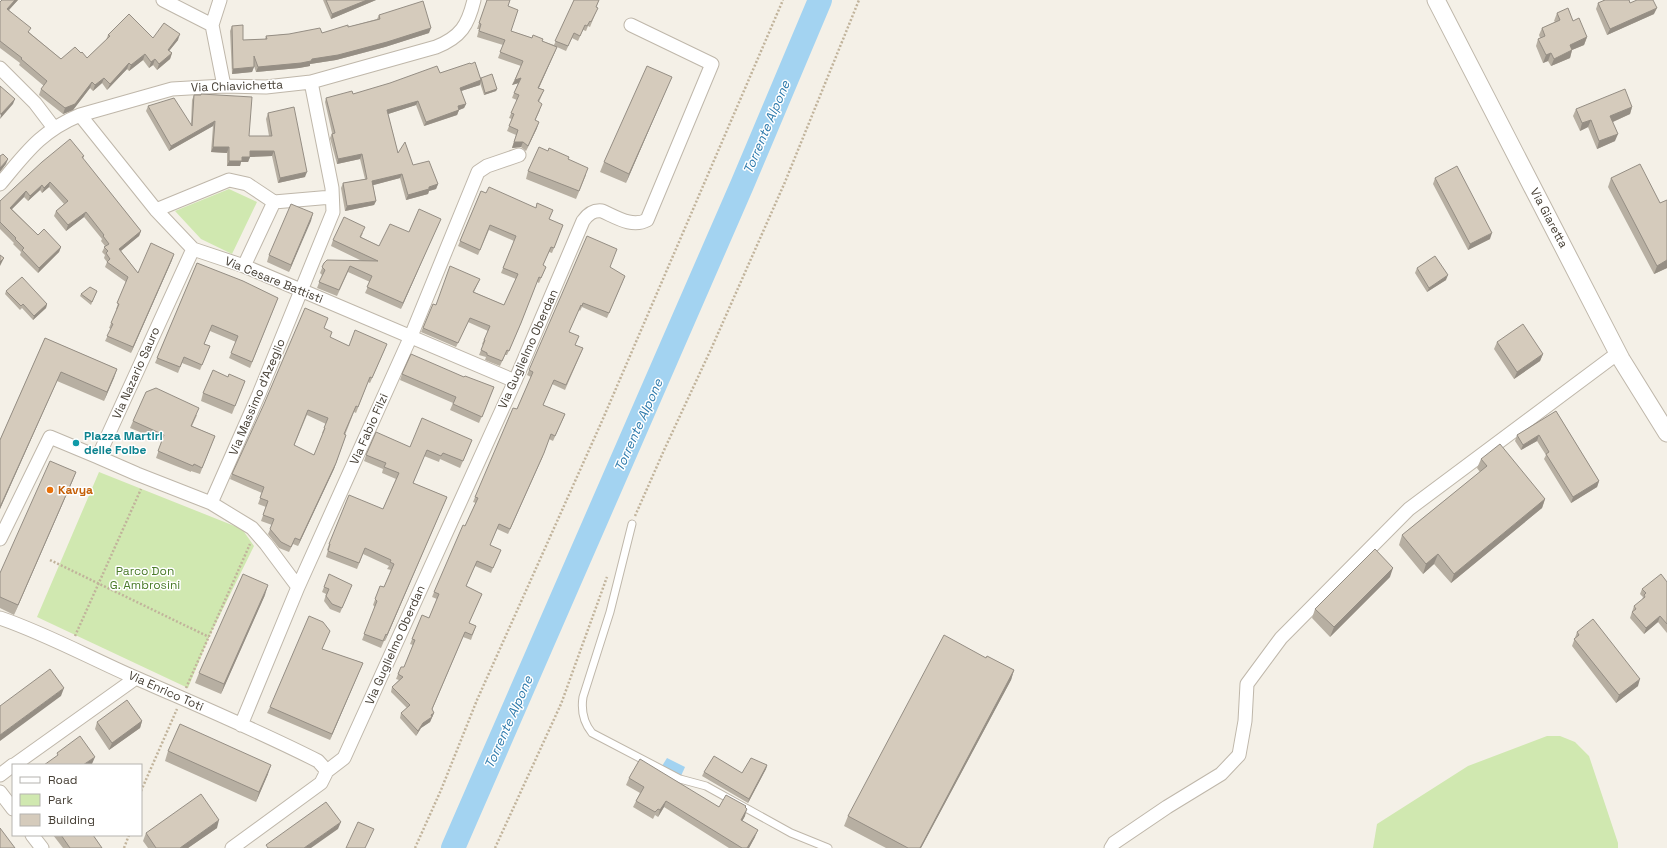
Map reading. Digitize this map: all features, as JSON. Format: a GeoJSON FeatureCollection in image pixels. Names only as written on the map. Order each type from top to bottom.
{"type":"FeatureCollection","features":[{"type":"Feature","properties":{"kind":"street"},"geometry":{"type":"LineString","coordinates":[[162,0],[212,25]]}},
{"type":"Feature","properties":{"kind":"street"},"geometry":{"type":"LineString","coordinates":[[220,0],[212,25],[224,86]]}},
{"type":"Feature","properties":{"kind":"street","name":"Via Chiavichetta"},"geometry":{"type":"LineString","coordinates":[[0,184],[17,162],[38,140],[54,128],[80,116],[172,89],[224,86],[266,87],[312,82],[429,49],[449,42],[465,27],[474,0]]}},
{"type":"Feature","properties":{"kind":"street","name":"Via Giaretta"},"geometry":{"type":"LineString","coordinates":[[1436,0],[1618,353],[1667,433]]}},
{"type":"Feature","properties":{"kind":"street","name":"Via Guglielmo Oberdan"},"geometry":{"type":"LineString","coordinates":[[327,770],[344,758],[515,381],[583,221],[591,213],[597,211],[632,224],[639,224],[647,220],[712,64],[631,25]]}},
{"type":"Feature","properties":{"kind":"street"},"geometry":{"type":"LineString","coordinates":[[0,68],[35,103],[54,128]]}},
{"type":"Feature","properties":{"kind":"street","name":"Via Massimo d'Azeglio"},"geometry":{"type":"LineString","coordinates":[[211,503],[333,212],[332,188],[312,82]]}},
{"type":"Feature","properties":{"kind":"street","name":"Via Cesare Battisti"},"geometry":{"type":"LineString","coordinates":[[80,116],[156,210],[193,248],[244,266],[515,381]]}},
{"type":"Feature","properties":{"kind":"street","name":"Via Fabio Filzi"},"geometry":{"type":"LineString","coordinates":[[241,725],[298,587],[411,336],[478,172],[487,166],[519,155]]}},
{"type":"Feature","properties":{"kind":"street"},"geometry":{"type":"LineString","coordinates":[[156,210],[229,180],[247,184],[274,202],[332,197]]}},
{"type":"Feature","properties":{"kind":"street"},"geometry":{"type":"LineString","coordinates":[[244,266],[274,202]]}},
{"type":"Feature","properties":{"kind":"street","name":"Via Nazario Sauro"},"geometry":{"type":"LineString","coordinates":[[98,456],[193,248]]}},
{"type":"Feature","properties":{"kind":"street"},"geometry":{"type":"LineString","coordinates":[[1111,848],[1114,843],[1167,807],[1221,774],[1239,755],[1245,721],[1247,684],[1281,638],[1409,509],[1618,353]]}},
{"type":"Feature","properties":{"kind":"street"},"geometry":{"type":"LineString","coordinates":[[0,539],[50,437],[98,456],[146,478],[211,503],[252,528],[298,587]]}},
{"type":"Feature","properties":{"kind":"street","name":"Via Enrico Toti"},"geometry":{"type":"LineString","coordinates":[[0,618],[29,628],[136,678],[182,697],[318,761],[327,770]]}},
{"type":"Feature","properties":{"kind":"street"},"geometry":{"type":"LineString","coordinates":[[14,764],[136,678]]}},
{"type":"Feature","properties":{"kind":"street"},"geometry":{"type":"LineString","coordinates":[[0,775],[12,766]]}},
{"type":"Feature","properties":{"kind":"street"},"geometry":{"type":"LineString","coordinates":[[232,848],[321,784],[327,770]]}},
{"type":"Feature","properties":{"kind":"street"},"geometry":{"type":"LineString","coordinates":[[0,792],[12,808]]}},
{"type":"Feature","properties":{"kind":"street"},"geometry":{"type":"LineString","coordinates":[[33,836],[42,848]]}},
{"type":"Feature","properties":{"kind":"lane"},"geometry":{"type":"LineString","coordinates":[[632,524],[610,612],[583,697],[581,707],[586,726],[592,733],[680,779],[706,786],[791,833],[828,848]]}},
{"type":"Feature","properties":{"kind":"path"},"geometry":{"type":"LineString","coordinates":[[415,848],[441,790],[477,700],[602,421],[783,0]]}},
{"type":"Feature","properties":{"kind":"path"},"geometry":{"type":"LineString","coordinates":[[632,524],[785,182],[859,0]]}},
{"type":"Feature","properties":{"kind":"path"},"geometry":{"type":"LineString","coordinates":[[70,647],[146,478]]}},
{"type":"Feature","properties":{"kind":"path"},"geometry":{"type":"LineString","coordinates":[[142,789],[256,532]]}},
{"type":"Feature","properties":{"kind":"path"},"geometry":{"type":"LineString","coordinates":[[50,560],[209,637]]}},
{"type":"Feature","properties":{"kind":"path"},"geometry":{"type":"LineString","coordinates":[[494,848],[561,704],[610,572]]}},
{"type":"Feature","properties":{"kind":"path"},"geometry":{"type":"LineString","coordinates":[[124,848],[129,836]]}},
{"type":"Feature","properties":{"kind":"green space"},"geometry":{"type":"Polygon","coordinates":[[[229,189],[257,202],[232,254],[201,239],[175,211],[229,189]]]}},
{"type":"Feature","properties":{"kind":"green space","name":"Parco Don G. Ambrosini"},"geometry":{"type":"Polygon","coordinates":[[[99,472],[242,529],[254,546],[209,637],[188,688],[37,617],[99,472]]]}},
{"type":"Feature","properties":{"kind":"green space"},"geometry":{"type":"Polygon","coordinates":[[[1547,736],[1560,736],[1575,742],[1589,756],[1618,843],[1618,848],[1373,848],[1377,824],[1468,766],[1547,736]]]}},
{"type":"Feature","properties":{"kind":"water"},"geometry":{"type":"Polygon","coordinates":[[[667,758],[685,767],[681,776],[662,766],[667,758]]]}},
{"type":"Feature","properties":{"kind":"building"},"geometry":{"type":"Polygon","coordinates":[[[2,0],[15,0],[7,9],[31,28],[28,32],[61,59],[75,47],[87,58],[110,36],[108,35],[129,14],[153,38],[164,23],[180,34],[168,50],[172,53],[159,64],[155,59],[151,62],[145,54],[131,65],[129,63],[110,84],[104,78],[95,85],[92,82],[75,104],[65,108],[41,89],[47,81],[21,59],[22,58],[0,41],[0,2],[2,0]]]}},
{"type":"Feature","properties":{"kind":"building"},"geometry":{"type":"Polygon","coordinates":[[[326,0],[367,0],[332,14],[326,0]]]}},
{"type":"Feature","properties":{"kind":"building"},"geometry":{"type":"Polygon","coordinates":[[[487,0],[510,0],[508,6],[518,10],[511,31],[532,38],[533,35],[543,39],[542,41],[557,47],[538,88],[544,90],[538,101],[542,104],[535,120],[539,122],[528,146],[523,142],[514,142],[518,130],[509,126],[514,114],[511,113],[519,95],[514,93],[521,78],[515,80],[523,61],[500,52],[505,40],[479,31],[481,24],[479,23],[487,0]]]}},
{"type":"Feature","properties":{"kind":"building"},"geometry":{"type":"Polygon","coordinates":[[[574,0],[599,0],[596,7],[598,8],[591,22],[590,21],[587,26],[585,25],[580,36],[574,33],[568,46],[555,41],[574,0]]]}},
{"type":"Feature","properties":{"kind":"building"},"geometry":{"type":"Polygon","coordinates":[[[1605,0],[1629,0],[1630,3],[1637,0],[1653,0],[1657,8],[1610,29],[1598,3],[1605,0]]]}},
{"type":"Feature","properties":{"kind":"building"},"geometry":{"type":"Polygon","coordinates":[[[423,1],[431,28],[387,42],[338,55],[312,59],[311,61],[301,63],[258,67],[254,56],[254,67],[233,69],[232,26],[243,25],[243,40],[267,39],[266,36],[289,34],[320,28],[322,33],[348,25],[348,27],[380,19],[379,15],[423,1]]]}},
{"type":"Feature","properties":{"kind":"building"},"geometry":{"type":"Polygon","coordinates":[[[1568,8],[1573,21],[1579,18],[1587,37],[1570,45],[1572,50],[1554,59],[1551,53],[1546,55],[1538,39],[1545,36],[1542,28],[1560,20],[1557,13],[1568,8]]]}},
{"type":"Feature","properties":{"kind":"building"},"geometry":{"type":"Polygon","coordinates":[[[475,62],[481,80],[460,88],[466,104],[458,106],[459,110],[426,122],[418,101],[387,110],[398,153],[405,142],[413,165],[429,161],[438,184],[429,187],[429,189],[408,195],[402,174],[372,181],[376,201],[347,206],[343,183],[367,179],[362,154],[338,159],[332,134],[335,133],[326,98],[352,91],[353,94],[390,83],[437,66],[440,73],[475,62]]]}},
{"type":"Feature","properties":{"kind":"building"},"geometry":{"type":"Polygon","coordinates":[[[647,66],[672,77],[629,174],[604,162],[647,66]]]}},
{"type":"Feature","properties":{"kind":"building"},"geometry":{"type":"Polygon","coordinates":[[[492,74],[497,89],[485,93],[481,78],[492,74]]]}},
{"type":"Feature","properties":{"kind":"building"},"geometry":{"type":"Polygon","coordinates":[[[0,86],[15,99],[1,114],[0,114],[0,86]]]}},
{"type":"Feature","properties":{"kind":"building"},"geometry":{"type":"Polygon","coordinates":[[[1625,89],[1632,107],[1610,116],[1618,134],[1599,141],[1591,120],[1582,123],[1576,109],[1625,89]]]}},
{"type":"Feature","properties":{"kind":"building"},"geometry":{"type":"Polygon","coordinates":[[[201,94],[252,97],[249,136],[272,136],[268,113],[294,107],[307,172],[280,178],[274,151],[250,151],[250,157],[242,157],[242,161],[229,161],[229,147],[213,147],[215,121],[171,146],[148,106],[174,98],[192,126],[194,95],[201,94]]]}},
{"type":"Feature","properties":{"kind":"building"},"geometry":{"type":"Polygon","coordinates":[[[70,139],[84,156],[82,157],[141,231],[119,249],[138,273],[151,243],[174,254],[133,347],[107,336],[113,324],[111,323],[119,304],[117,303],[128,277],[107,262],[110,259],[106,253],[108,251],[104,247],[109,244],[86,212],[68,225],[56,211],[68,201],[50,182],[44,188],[42,185],[30,196],[26,191],[10,208],[38,235],[44,229],[61,247],[39,268],[22,250],[24,248],[15,239],[16,238],[0,222],[0,201],[42,162],[70,139]]]}},
{"type":"Feature","properties":{"kind":"building"},"geometry":{"type":"Polygon","coordinates":[[[539,147],[548,151],[549,148],[588,168],[579,191],[528,171],[539,147]]]}},
{"type":"Feature","properties":{"kind":"building"},"geometry":{"type":"Polygon","coordinates":[[[3,154],[8,159],[0,168],[0,156],[3,154]]]}},
{"type":"Feature","properties":{"kind":"building"},"geometry":{"type":"Polygon","coordinates":[[[1640,164],[1660,203],[1667,200],[1667,260],[1657,266],[1611,178],[1640,164]]]}},
{"type":"Feature","properties":{"kind":"building"},"geometry":{"type":"Polygon","coordinates":[[[1457,166],[1492,233],[1470,244],[1435,178],[1457,166]]]}},
{"type":"Feature","properties":{"kind":"building"},"geometry":{"type":"Polygon","coordinates":[[[489,187],[536,208],[537,203],[553,210],[549,219],[563,225],[554,248],[551,247],[543,265],[546,267],[541,278],[539,277],[509,351],[507,350],[502,361],[487,355],[487,353],[481,350],[490,326],[470,318],[458,343],[423,328],[433,304],[436,305],[450,266],[480,279],[473,292],[504,305],[518,274],[503,268],[516,236],[490,225],[480,250],[460,241],[481,191],[486,193],[489,187]]]}},
{"type":"Feature","properties":{"kind":"building"},"geometry":{"type":"Polygon","coordinates":[[[291,204],[313,213],[291,265],[269,255],[291,204]]]}},
{"type":"Feature","properties":{"kind":"building"},"geometry":{"type":"Polygon","coordinates":[[[419,209],[441,219],[403,303],[367,287],[372,276],[350,266],[339,290],[319,282],[325,270],[322,267],[327,260],[378,261],[333,240],[344,217],[365,227],[360,237],[379,246],[390,224],[409,232],[419,209]]]}},
{"type":"Feature","properties":{"kind":"building"},"geometry":{"type":"Polygon","coordinates":[[[587,236],[617,249],[610,267],[625,276],[609,313],[583,303],[582,306],[581,305],[569,332],[579,336],[575,345],[583,348],[566,385],[554,380],[543,405],[565,414],[555,436],[551,434],[510,529],[499,524],[490,545],[501,550],[493,568],[477,561],[466,586],[482,594],[469,623],[476,626],[472,635],[465,632],[432,709],[434,713],[431,715],[432,717],[423,723],[418,731],[401,713],[410,705],[392,687],[403,677],[398,674],[401,667],[404,667],[415,640],[412,639],[422,615],[429,618],[439,594],[434,592],[463,525],[465,526],[478,498],[475,497],[513,408],[517,409],[533,372],[529,370],[587,236]]]}},
{"type":"Feature","properties":{"kind":"building"},"geometry":{"type":"Polygon","coordinates":[[[0,255],[4,258],[0,262],[0,255]]]}},
{"type":"Feature","properties":{"kind":"building"},"geometry":{"type":"Polygon","coordinates":[[[1435,256],[1448,275],[1429,288],[1417,268],[1435,256]]]}},
{"type":"Feature","properties":{"kind":"building"},"geometry":{"type":"Polygon","coordinates":[[[197,263],[243,281],[278,298],[252,362],[231,353],[238,336],[212,325],[204,344],[210,346],[202,365],[184,357],[180,367],[157,358],[197,263]]]}},
{"type":"Feature","properties":{"kind":"building"},"geometry":{"type":"Polygon","coordinates":[[[22,277],[47,304],[34,316],[23,304],[21,306],[6,291],[22,277]]]}},
{"type":"Feature","properties":{"kind":"building"},"geometry":{"type":"Polygon","coordinates":[[[90,287],[97,291],[92,302],[81,294],[90,287]]]}},
{"type":"Feature","properties":{"kind":"building"},"geometry":{"type":"Polygon","coordinates":[[[305,308],[328,318],[324,328],[332,332],[330,337],[349,346],[355,330],[387,344],[372,378],[370,377],[358,407],[356,406],[344,434],[346,435],[336,463],[300,540],[295,538],[291,547],[281,542],[270,529],[274,519],[263,515],[268,501],[260,498],[264,487],[232,474],[305,308]],[[308,410],[294,445],[314,455],[328,418],[308,410]]]}},
{"type":"Feature","properties":{"kind":"building"},"geometry":{"type":"Polygon","coordinates":[[[1523,324],[1543,354],[1517,372],[1497,342],[1523,324]]]}},
{"type":"Feature","properties":{"kind":"building"},"geometry":{"type":"Polygon","coordinates":[[[45,338],[117,369],[107,392],[61,372],[0,507],[0,440],[45,338]]]}},
{"type":"Feature","properties":{"kind":"building"},"geometry":{"type":"Polygon","coordinates":[[[411,354],[464,377],[465,376],[494,387],[482,417],[453,404],[456,397],[402,374],[411,354]]]}},
{"type":"Feature","properties":{"kind":"building"},"geometry":{"type":"Polygon","coordinates":[[[213,370],[228,377],[229,374],[245,381],[235,406],[203,393],[213,370]]]}},
{"type":"Feature","properties":{"kind":"building"},"geometry":{"type":"Polygon","coordinates":[[[156,388],[199,408],[191,426],[215,436],[202,468],[194,464],[193,466],[158,451],[164,435],[133,421],[146,392],[156,388]]]}},
{"type":"Feature","properties":{"kind":"building"},"geometry":{"type":"Polygon","coordinates":[[[1556,411],[1599,481],[1573,497],[1546,454],[1549,452],[1539,435],[1523,445],[1517,435],[1556,411]]]}},
{"type":"Feature","properties":{"kind":"building"},"geometry":{"type":"Polygon","coordinates":[[[422,418],[472,440],[463,461],[443,453],[441,456],[427,450],[413,483],[447,497],[387,635],[386,634],[383,641],[364,634],[377,601],[375,599],[380,586],[384,587],[394,564],[390,562],[391,560],[365,548],[359,563],[328,551],[329,544],[349,495],[383,509],[399,473],[384,467],[386,463],[366,455],[376,432],[410,447],[422,418]]]}},
{"type":"Feature","properties":{"kind":"building"},"geometry":{"type":"Polygon","coordinates":[[[1500,444],[1545,499],[1454,574],[1438,554],[1426,564],[1402,535],[1487,466],[1481,459],[1500,444]]]}},
{"type":"Feature","properties":{"kind":"building"},"geometry":{"type":"Polygon","coordinates":[[[50,461],[76,472],[18,605],[0,597],[0,573],[50,461]]]}},
{"type":"Feature","properties":{"kind":"building"},"geometry":{"type":"Polygon","coordinates":[[[1375,549],[1393,568],[1334,627],[1315,609],[1375,549]]]}},
{"type":"Feature","properties":{"kind":"building"},"geometry":{"type":"Polygon","coordinates":[[[243,574],[268,585],[224,684],[199,673],[243,574]]]}},
{"type":"Feature","properties":{"kind":"building"},"geometry":{"type":"Polygon","coordinates":[[[329,574],[352,585],[342,608],[332,604],[326,596],[329,589],[324,587],[329,574]]]}},
{"type":"Feature","properties":{"kind":"building"},"geometry":{"type":"Polygon","coordinates":[[[1661,574],[1667,582],[1667,624],[1660,616],[1646,628],[1632,612],[1636,609],[1634,606],[1645,597],[1644,595],[1646,593],[1642,589],[1661,574]]]}},
{"type":"Feature","properties":{"kind":"building"},"geometry":{"type":"Polygon","coordinates":[[[309,616],[323,622],[330,631],[322,649],[363,663],[332,734],[270,707],[309,616]]]}},
{"type":"Feature","properties":{"kind":"building"},"geometry":{"type":"Polygon","coordinates":[[[1593,619],[1640,679],[1619,695],[1574,639],[1579,635],[1577,632],[1593,619]]]}},
{"type":"Feature","properties":{"kind":"building"},"geometry":{"type":"Polygon","coordinates":[[[944,635],[986,658],[987,656],[1014,670],[920,848],[908,848],[848,816],[944,635]]]}},
{"type":"Feature","properties":{"kind":"building"},"geometry":{"type":"Polygon","coordinates":[[[50,669],[64,688],[0,735],[0,706],[50,669]]]}},
{"type":"Feature","properties":{"kind":"building"},"geometry":{"type":"Polygon","coordinates":[[[127,700],[142,721],[112,743],[97,722],[127,700]]]}},
{"type":"Feature","properties":{"kind":"building"},"geometry":{"type":"Polygon","coordinates":[[[180,724],[271,765],[259,792],[168,751],[180,724]]]}},
{"type":"Feature","properties":{"kind":"building"},"geometry":{"type":"Polygon","coordinates":[[[80,736],[95,757],[84,764],[45,764],[58,755],[57,753],[80,736]]]}},
{"type":"Feature","properties":{"kind":"building"},"geometry":{"type":"Polygon","coordinates":[[[714,756],[742,773],[751,758],[767,765],[749,799],[704,772],[714,756]]]}},
{"type":"Feature","properties":{"kind":"building"},"geometry":{"type":"Polygon","coordinates":[[[640,759],[719,807],[726,795],[746,806],[745,807],[747,809],[741,820],[758,830],[747,848],[742,848],[666,801],[660,810],[658,809],[655,812],[636,801],[644,787],[629,778],[640,759]]]}},
{"type":"Feature","properties":{"kind":"building"},"geometry":{"type":"Polygon","coordinates":[[[201,794],[219,820],[180,848],[156,848],[146,833],[201,794]]]}},
{"type":"Feature","properties":{"kind":"building"},"geometry":{"type":"Polygon","coordinates":[[[326,802],[341,822],[304,848],[268,848],[266,845],[326,802]]]}},
{"type":"Feature","properties":{"kind":"building"},"geometry":{"type":"Polygon","coordinates":[[[358,822],[374,829],[365,848],[346,848],[358,822]]]}},
{"type":"Feature","properties":{"kind":"building"},"geometry":{"type":"Polygon","coordinates":[[[0,828],[15,848],[0,848],[0,828]]]}},
{"type":"Feature","properties":{"kind":"building"},"geometry":{"type":"Polygon","coordinates":[[[62,836],[94,836],[102,848],[70,848],[62,836]]]}},
{"type":"Feature","properties":{"kind":"waterway","name":"Torrente Alpone"},"geometry":{"type":"LineString","coordinates":[[453,848],[742,185],[820,0]]}},
{"type":"Feature","properties":{"kind":"place","name":"Piazza Martiri delle Foibe"},"geometry":{"type":"Point","coordinates":[76,443]}},
{"type":"Feature","properties":{"kind":"place","name":"Kavya"},"geometry":{"type":"Point","coordinates":[50,490]}}]}
